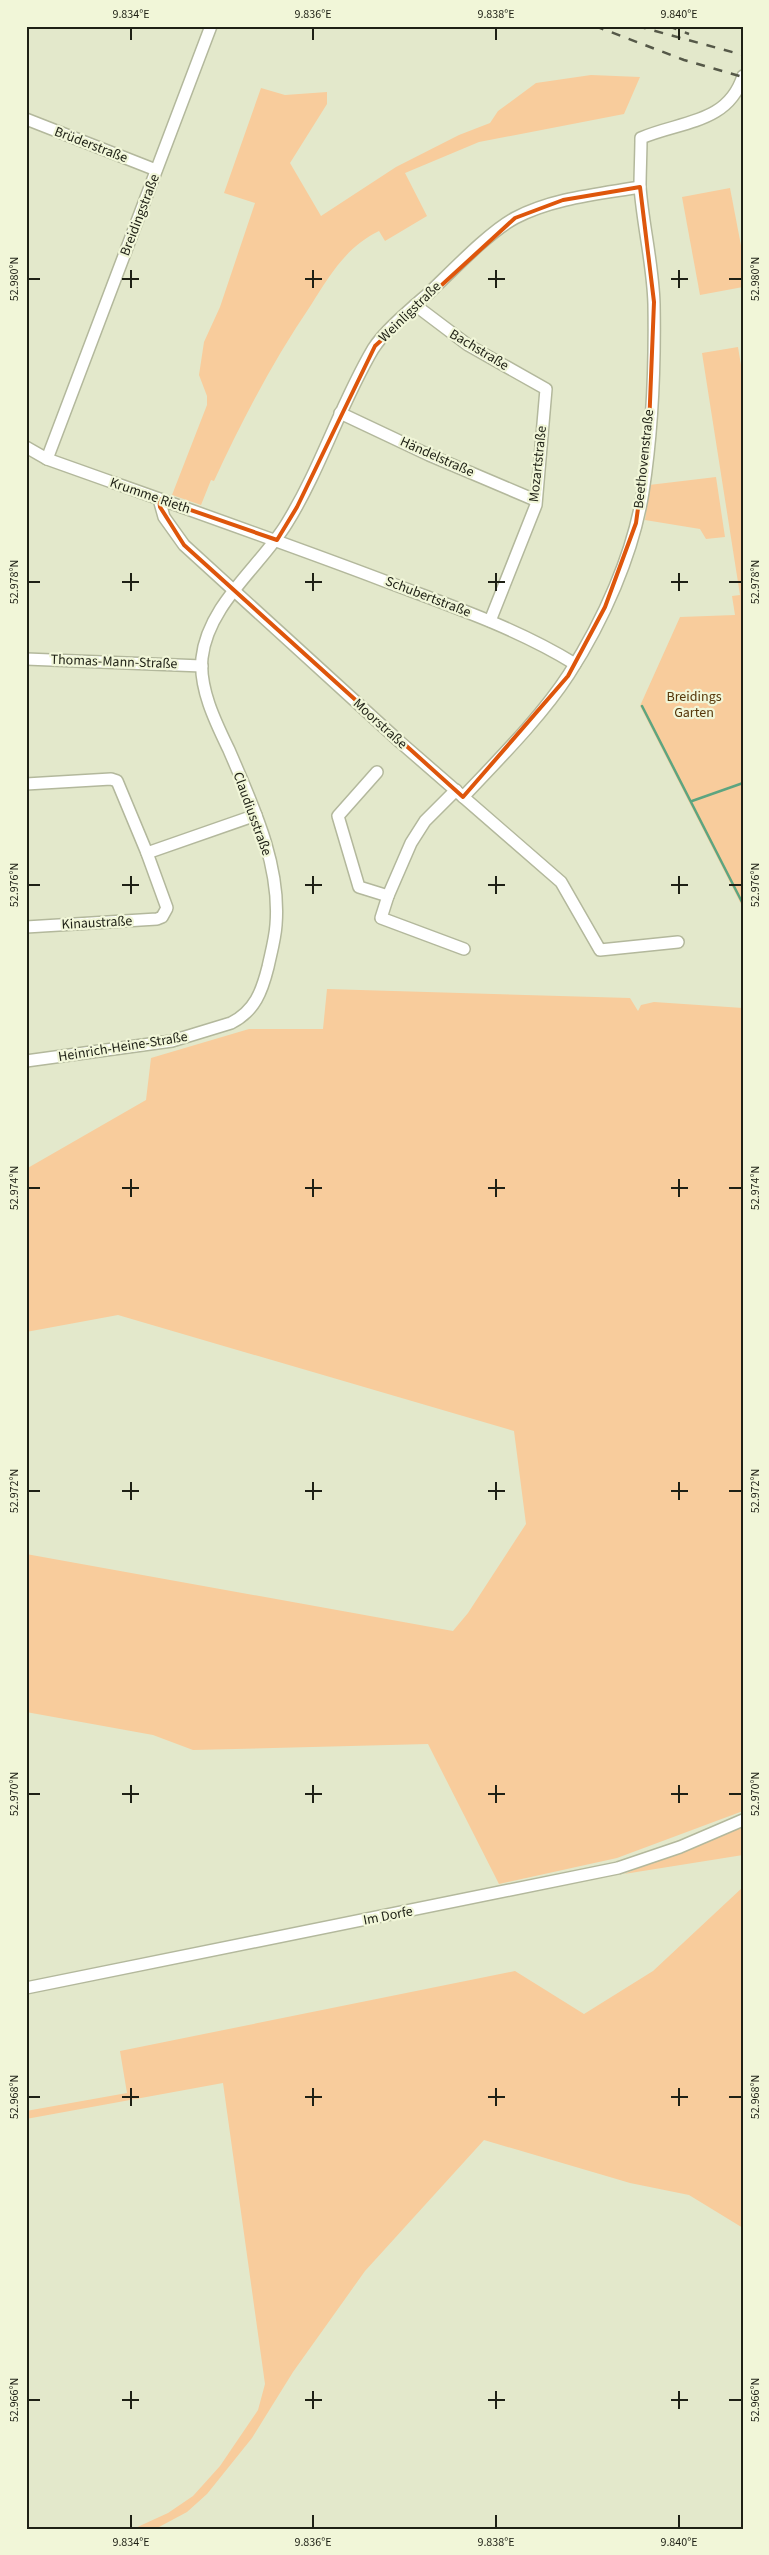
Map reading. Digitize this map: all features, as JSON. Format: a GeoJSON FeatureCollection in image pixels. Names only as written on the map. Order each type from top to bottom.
{"type":"FeatureCollection","features":[{"type":"Feature","properties":{"kind":"street","name":"Breidingstraße"},"geometry":{"type":"LineString","coordinates":[[48,459],[211,26]]}},
{"type":"Feature","properties":{"kind":"street","name":"Beethovenstraße"},"geometry":{"type":"LineString","coordinates":[[464,949],[381,918],[388,896],[411,843],[425,821],[460,794],[508,750],[575,664],[605,607],[623,563],[643,493],[649,427],[654,302],[640,187],[641,138],[694,122],[722,107],[734,97],[743,76]]}},
{"type":"Feature","properties":{"kind":"street","name":"Brüderstraße"},"geometry":{"type":"LineString","coordinates":[[26,120],[156,170]]}},
{"type":"Feature","properties":{"kind":"street","name":"Weinligstraße"},"geometry":{"type":"LineString","coordinates":[[235,591],[277,540],[297,507],[340,413],[375,346],[415,306],[482,244],[515,218],[563,200],[640,187]]}},
{"type":"Feature","properties":{"kind":"street","name":"Bachstraße"},"geometry":{"type":"LineString","coordinates":[[415,306],[468,345],[546,389]]}},
{"type":"Feature","properties":{"kind":"street","name":"Mozartstraße"},"geometry":{"type":"LineString","coordinates":[[490,621],[536,506],[535,500],[546,389]]}},
{"type":"Feature","properties":{"kind":"street","name":"Händelstraße"},"geometry":{"type":"LineString","coordinates":[[340,413],[429,455],[535,500]]}},
{"type":"Feature","properties":{"kind":"street","name":"Krumme Rieth"},"geometry":{"type":"LineString","coordinates":[[26,447],[48,459],[277,540]]}},
{"type":"Feature","properties":{"kind":"street","name":"Moorstraße"},"geometry":{"type":"LineString","coordinates":[[159,499],[164,517],[180,541],[400,742],[561,882],[600,950],[678,942]]}},
{"type":"Feature","properties":{"kind":"street","name":"Schubertstraße"},"geometry":{"type":"LineString","coordinates":[[277,540],[490,621],[541,643],[575,664]]}},
{"type":"Feature","properties":{"kind":"street","name":"Claudiusstraße"},"geometry":{"type":"LineString","coordinates":[[219,1028],[240,1019],[254,1006],[264,984],[276,924],[275,886],[256,815],[211,707],[202,666],[209,630],[235,591]]}},
{"type":"Feature","properties":{"kind":"street","name":"Thomas-Mann-Straße"},"geometry":{"type":"LineString","coordinates":[[26,659],[202,666]]}},
{"type":"Feature","properties":{"kind":"street"},"geometry":{"type":"LineString","coordinates":[[377,772],[338,816],[359,887],[388,896]]}},
{"type":"Feature","properties":{"kind":"street"},"geometry":{"type":"LineString","coordinates":[[26,784],[111,779],[117,782],[122,788],[147,852],[256,815]]}},
{"type":"Feature","properties":{"kind":"street","name":"Kinaustraße"},"geometry":{"type":"LineString","coordinates":[[26,927],[157,919],[165,913],[167,904],[147,852]]}},
{"type":"Feature","properties":{"kind":"street","name":"Heinrich-Heine-Straße"},"geometry":{"type":"LineString","coordinates":[[26,1061],[172,1041],[219,1028]]}},
{"type":"Feature","properties":{"kind":"street","name":"Im Dorfe"},"geometry":{"type":"LineString","coordinates":[[26,1988],[618,1868],[680,1847],[743,1820]]}},
{"type":"Feature","properties":{"kind":"highlighted area"},"geometry":{"type":"Polygon","coordinates":[[[640,187],[654,302],[649,427],[636,523],[605,607],[568,676],[463,797],[184,545],[160,507],[159,499],[277,540],[297,507],[375,346],[515,218],[563,200],[640,187]]]}},
{"type":"Feature","properties":{"kind":"green space"},"geometry":{"type":"Polygon","coordinates":[[[591,75],[640,77],[624,114],[479,142],[405,173],[427,216],[385,241],[379,231],[357,245],[348,254],[325,283],[271,369],[214,481],[211,480],[201,505],[172,495],[207,405],[207,396],[199,375],[204,342],[220,307],[255,203],[224,193],[261,88],[285,95],[327,92],[327,104],[290,163],[321,216],[396,167],[459,135],[490,123],[498,111],[536,83],[591,75]]]}},
{"type":"Feature","properties":{"kind":"green space"},"geometry":{"type":"Polygon","coordinates":[[[730,188],[743,256],[743,287],[700,295],[682,197],[730,188]]]}},
{"type":"Feature","properties":{"kind":"green space","name":"Breidings Garten"},"geometry":{"type":"Polygon","coordinates":[[[738,347],[743,377],[743,908],[640,706],[680,617],[735,615],[732,596],[740,595],[702,353],[738,347]]]}},
{"type":"Feature","properties":{"kind":"green space"},"geometry":{"type":"Polygon","coordinates":[[[716,477],[725,537],[706,539],[700,529],[645,520],[649,485],[716,477]]]}},
{"type":"Feature","properties":{"kind":"green space"},"geometry":{"type":"Polygon","coordinates":[[[327,989],[630,998],[638,1011],[641,1005],[654,1002],[743,1008],[743,1811],[617,1858],[499,1884],[428,1744],[193,1750],[153,1735],[26,1712],[26,1554],[453,1631],[468,1613],[526,1524],[514,1431],[118,1315],[26,1332],[26,1169],[146,1100],[151,1058],[249,1029],[323,1029],[327,989]]]}},
{"type":"Feature","properties":{"kind":"green space"},"geometry":{"type":"Polygon","coordinates":[[[743,1826],[743,1855],[624,1874],[743,1826]]]}},
{"type":"Feature","properties":{"kind":"green space"},"geometry":{"type":"Polygon","coordinates":[[[743,1887],[743,2228],[689,2195],[630,2183],[484,2140],[365,2271],[293,2372],[252,2438],[207,2494],[187,2512],[159,2527],[133,2529],[168,2513],[193,2496],[220,2466],[258,2410],[265,2384],[223,2083],[26,2119],[26,2111],[127,2093],[120,2051],[515,1971],[584,2014],[653,1971],[743,1887]]]}},
{"type":"Feature","properties":{"kind":"waterway"},"geometry":{"type":"LineString","coordinates":[[642,706],[743,904]]}},
{"type":"Feature","properties":{"kind":"waterway"},"geometry":{"type":"LineString","coordinates":[[692,801],[743,783]]}},
{"type":"Feature","properties":{"kind":"railway"},"geometry":{"type":"LineString","coordinates":[[595,26],[684,60],[743,77]]}},
{"type":"Feature","properties":{"kind":"railway"},"geometry":{"type":"LineString","coordinates":[[637,26],[743,55]]}},
{"type":"Feature","properties":{"kind":"railway"},"geometry":{"type":"LineString","coordinates":[[668,26],[689,34]]}}]}
